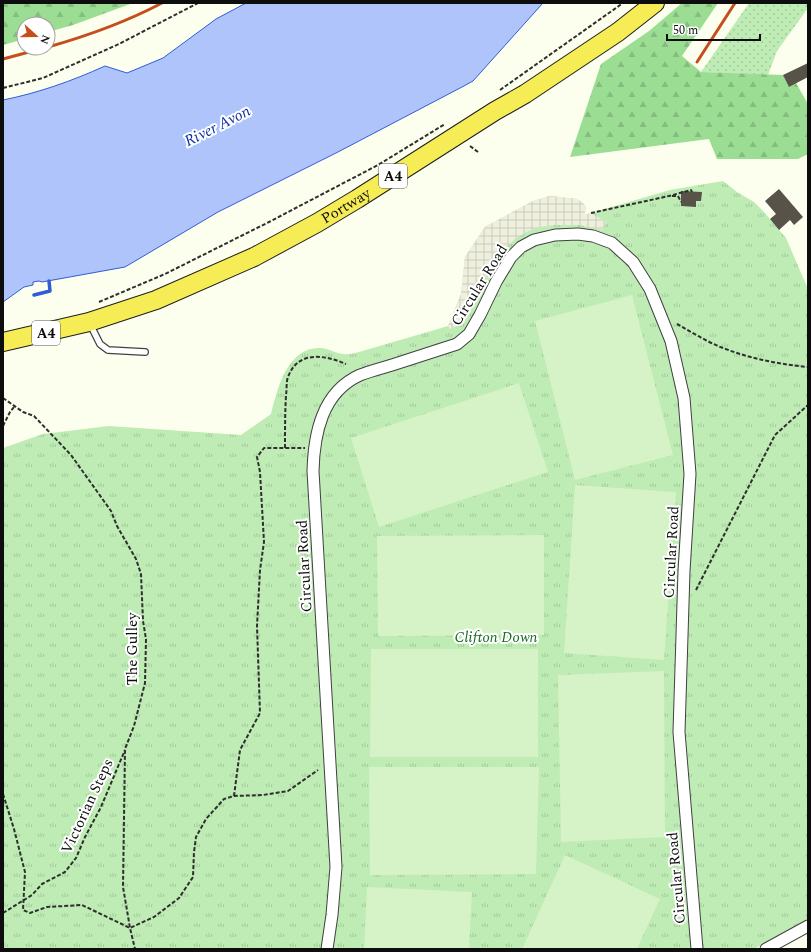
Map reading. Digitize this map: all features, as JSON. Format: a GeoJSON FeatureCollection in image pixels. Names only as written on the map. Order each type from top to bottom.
{"type":"FeatureCollection","features":[{"type":"Feature","properties":{"kind":"highway","name":"Portway"},"geometry":{"type":"LineString","coordinates":[[3,342],[89,322],[156,300],[254,257],[317,223],[357,199],[495,111],[525,94],[618,32],[655,3]]}},
{"type":"Feature","properties":{"kind":"street","name":"Circular Road"},"geometry":{"type":"LineString","coordinates":[[327,949],[336,867],[313,471],[315,443],[320,423],[327,405],[336,394],[341,388],[359,376],[457,344],[469,334],[496,282],[511,257],[521,247],[534,240],[555,235],[578,234],[593,236],[612,243],[633,262],[650,289],[671,341],[684,398],[690,474],[684,571],[679,732],[697,949]]}},
{"type":"Feature","properties":{"kind":"street"},"geometry":{"type":"LineString","coordinates":[[766,949],[808,926]]}},
{"type":"Feature","properties":{"kind":"lane"},"geometry":{"type":"LineString","coordinates":[[89,322],[100,344],[108,350],[145,352]]}},
{"type":"Feature","properties":{"kind":"path"},"geometry":{"type":"LineString","coordinates":[[3,88],[50,75],[119,44],[198,3]]}},
{"type":"Feature","properties":{"kind":"path"},"geometry":{"type":"LineString","coordinates":[[494,93],[623,3]]}},
{"type":"Feature","properties":{"kind":"path","name":"Portway"},"geometry":{"type":"LineString","coordinates":[[94,303],[165,274],[269,222],[378,165],[446,123]]}},
{"type":"Feature","properties":{"kind":"path"},"geometry":{"type":"LineString","coordinates":[[591,213],[691,190],[692,192]]}},
{"type":"Feature","properties":{"kind":"path"},"geometry":{"type":"LineString","coordinates":[[669,196],[678,196],[681,202]]}},
{"type":"Feature","properties":{"kind":"path"},"geometry":{"type":"LineString","coordinates":[[676,324],[717,346],[747,357],[787,365],[808,367]]}},
{"type":"Feature","properties":{"kind":"path"},"geometry":{"type":"LineString","coordinates":[[285,448],[285,416],[288,377],[296,365],[308,357],[333,358],[346,364]]}},
{"type":"Feature","properties":{"kind":"path","name":"The Gulley"},"geometry":{"type":"LineString","coordinates":[[3,398],[14,407],[34,416],[71,455],[111,511],[117,526],[136,559],[141,574],[143,621],[146,639],[145,684],[134,726],[125,749],[123,887],[135,949]]}},
{"type":"Feature","properties":{"kind":"path"},"geometry":{"type":"LineString","coordinates":[[696,590],[774,435],[808,405]]}},
{"type":"Feature","properties":{"kind":"path"},"geometry":{"type":"LineString","coordinates":[[3,426],[14,407]]}},
{"type":"Feature","properties":{"kind":"path"},"geometry":{"type":"LineString","coordinates":[[234,796],[240,750],[260,713],[257,626],[260,570],[264,542],[260,472],[257,457],[264,448],[306,448]]}},
{"type":"Feature","properties":{"kind":"path","name":"Victorian Steps"},"geometry":{"type":"LineString","coordinates":[[3,913],[32,895],[42,884],[65,872],[76,858],[101,807],[125,749]]}},
{"type":"Feature","properties":{"kind":"path"},"geometry":{"type":"LineString","coordinates":[[3,794],[25,872],[23,910],[30,913],[47,907],[82,905],[130,928],[154,917],[179,898],[193,877],[196,837],[206,819],[224,799],[234,796],[263,795],[288,791],[321,768]]}},
{"type":"Feature","properties":{"kind":"green space"},"geometry":{"type":"Polygon","coordinates":[[[3,3],[133,3],[56,30],[56,16],[16,16],[16,41],[3,45],[3,3]]]}},
{"type":"Feature","properties":{"kind":"green space"},"geometry":{"type":"Polygon","coordinates":[[[682,3],[718,3],[682,56],[701,72],[783,75],[789,86],[796,83],[808,104],[808,154],[798,159],[717,159],[709,139],[570,157],[601,64],[649,31],[682,3]]]}},
{"type":"Feature","properties":{"kind":"green space"},"geometry":{"type":"Polygon","coordinates":[[[749,3],[808,3],[808,8],[777,51],[768,75],[701,72],[749,3]]]}},
{"type":"Feature","properties":{"kind":"green space","name":"Clifton Down"},"geometry":{"type":"Polygon","coordinates":[[[723,181],[737,192],[754,202],[786,238],[808,289],[808,920],[754,949],[3,949],[3,448],[43,434],[109,426],[241,435],[271,414],[280,382],[292,362],[299,355],[309,350],[320,348],[351,354],[448,326],[461,294],[465,257],[485,227],[533,201],[550,196],[577,199],[586,207],[584,215],[670,190],[723,181]]]}},
{"type":"Feature","properties":{"kind":"green space"},"geometry":{"type":"Polygon","coordinates":[[[632,295],[673,455],[575,480],[535,321],[632,295]]]}},
{"type":"Feature","properties":{"kind":"green space"},"geometry":{"type":"Polygon","coordinates":[[[519,383],[548,472],[379,527],[351,438],[519,383]]]}},
{"type":"Feature","properties":{"kind":"green space"},"geometry":{"type":"Polygon","coordinates":[[[575,485],[676,492],[664,660],[564,653],[575,485]]]}},
{"type":"Feature","properties":{"kind":"green space"},"geometry":{"type":"Polygon","coordinates":[[[544,535],[544,635],[378,636],[377,536],[544,535]]]}},
{"type":"Feature","properties":{"kind":"green space"},"geometry":{"type":"Polygon","coordinates":[[[371,649],[538,649],[538,757],[370,757],[371,649]]]}},
{"type":"Feature","properties":{"kind":"green space"},"geometry":{"type":"Polygon","coordinates":[[[664,671],[665,837],[561,842],[558,675],[664,671]]]}},
{"type":"Feature","properties":{"kind":"green space"},"geometry":{"type":"Polygon","coordinates":[[[369,767],[539,767],[536,874],[370,875],[369,767]]]}},
{"type":"Feature","properties":{"kind":"green space"},"geometry":{"type":"Polygon","coordinates":[[[565,855],[660,899],[637,949],[522,949],[565,855]]]}},
{"type":"Feature","properties":{"kind":"green space"},"geometry":{"type":"Polygon","coordinates":[[[367,887],[472,892],[469,949],[364,949],[367,887]]]}},
{"type":"Feature","properties":{"kind":"shaded area"},"geometry":{"type":"Polygon","coordinates":[[[550,196],[577,199],[586,207],[584,215],[591,213],[606,222],[603,230],[579,225],[555,225],[539,227],[526,232],[503,250],[483,281],[466,319],[450,329],[448,326],[461,294],[465,257],[485,227],[533,201],[550,196]]]}},
{"type":"Feature","properties":{"kind":"water","name":"River Avon"},"geometry":{"type":"Polygon","coordinates":[[[246,3],[543,3],[473,81],[338,152],[218,212],[125,267],[42,282],[33,282],[33,285],[24,287],[3,302],[3,100],[55,86],[105,66],[127,73],[163,58],[216,19],[246,3]]]}},
{"type":"Feature","properties":{"kind":"building"},"geometry":{"type":"Polygon","coordinates":[[[808,63],[808,77],[789,87],[783,75],[808,63]]]}},
{"type":"Feature","properties":{"kind":"building"},"geometry":{"type":"Polygon","coordinates":[[[779,189],[803,217],[794,225],[790,220],[779,230],[770,219],[776,214],[765,201],[779,189]]]}},
{"type":"Feature","properties":{"kind":"building"},"geometry":{"type":"Polygon","coordinates":[[[681,191],[702,192],[701,201],[696,201],[696,207],[681,206],[681,191]]]}},
{"type":"Feature","properties":{"kind":"waterway"},"geometry":{"type":"LineString","coordinates":[[34,295],[50,291],[49,281]]}},
{"type":"Feature","properties":{"kind":"railway"},"geometry":{"type":"LineString","coordinates":[[56,45],[106,28],[162,3]]}},
{"type":"Feature","properties":{"kind":"railway"},"geometry":{"type":"LineString","coordinates":[[697,62],[735,3]]}},
{"type":"Feature","properties":{"kind":"railway"},"geometry":{"type":"LineString","coordinates":[[3,59],[16,56]]}}]}
